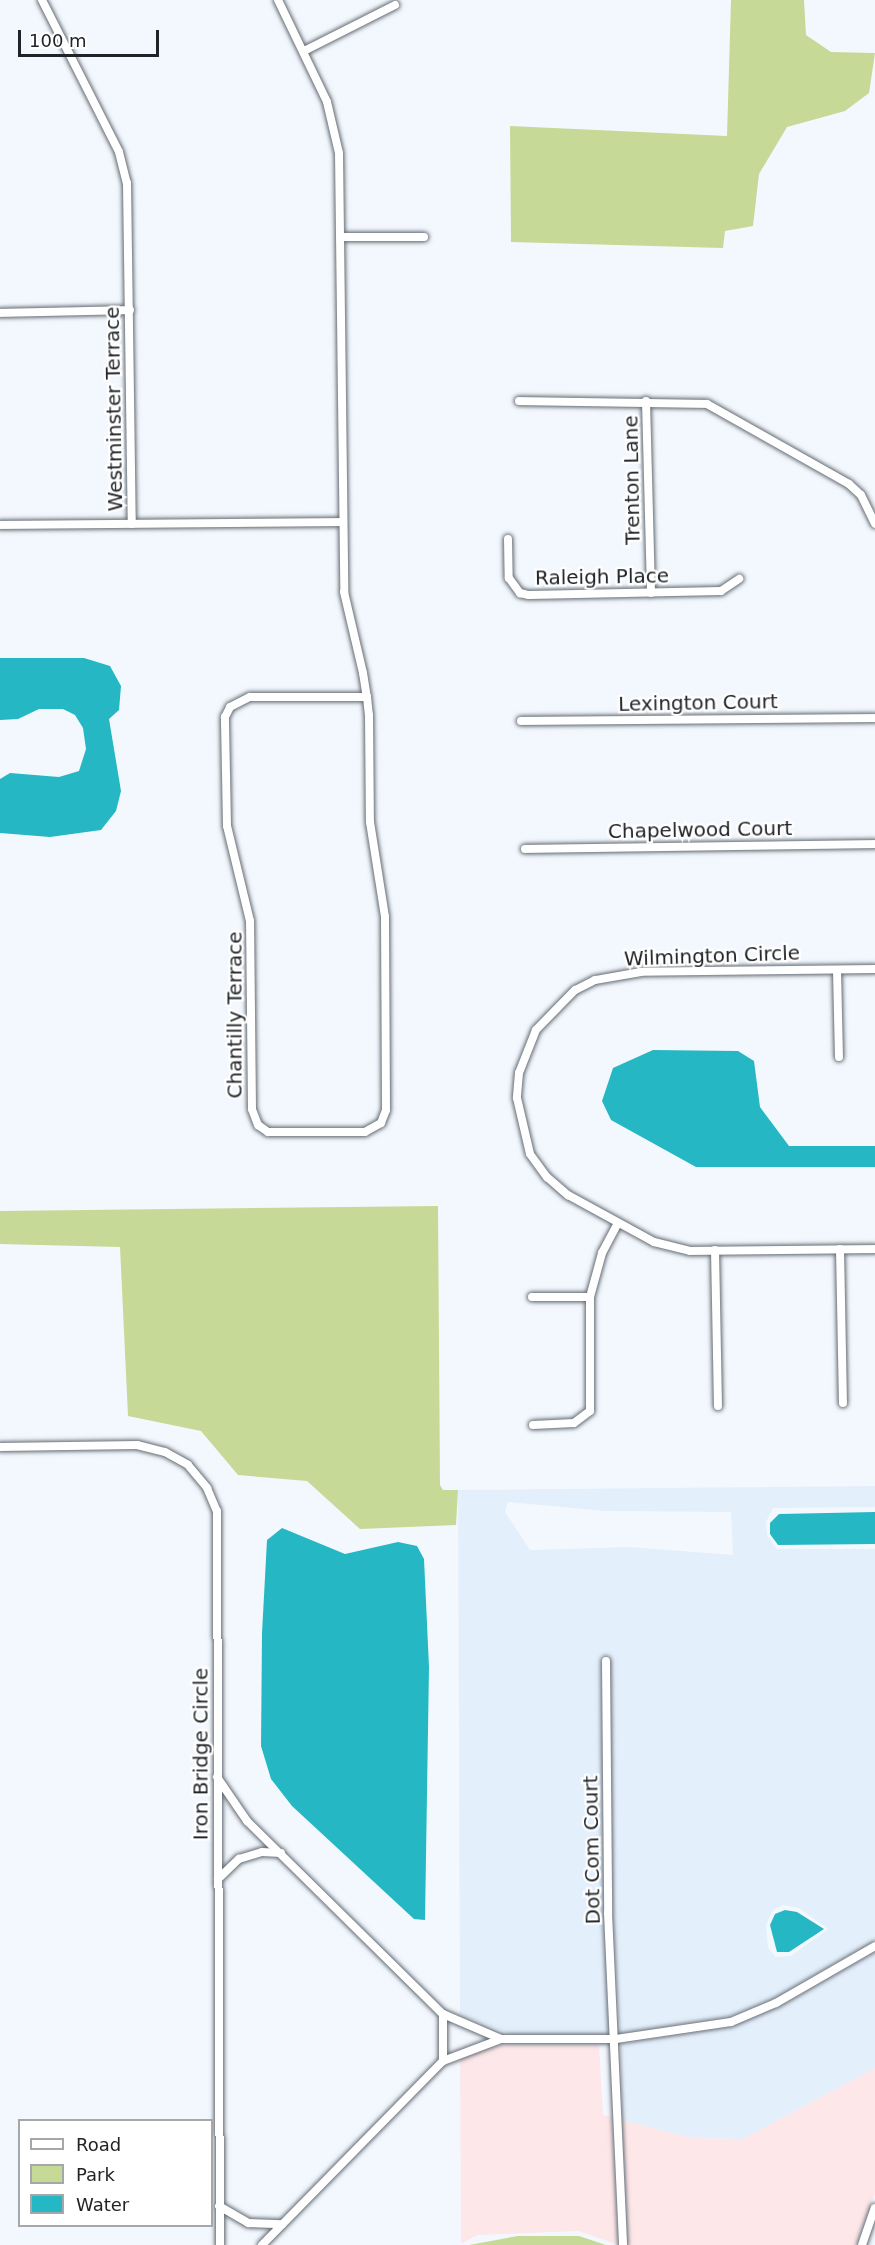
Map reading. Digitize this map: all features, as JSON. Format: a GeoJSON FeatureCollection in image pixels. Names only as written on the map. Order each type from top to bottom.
{"type":"FeatureCollection","features":[{"type":"Feature","properties":{"kind":"street","name":"Westminster Terrace"},"geometry":{"type":"LineString","coordinates":[[42,0],[119,152],[128,192],[132,524],[343,522]]}},
{"type":"Feature","properties":{"kind":"street"},"geometry":{"type":"LineString","coordinates":[[278,0],[304,51],[334,124],[341,237],[343,522]]}},
{"type":"Feature","properties":{"kind":"street"},"geometry":{"type":"LineString","coordinates":[[304,51],[395,5]]}},
{"type":"Feature","properties":{"kind":"street"},"geometry":{"type":"LineString","coordinates":[[341,237],[424,237]]}},
{"type":"Feature","properties":{"kind":"street"},"geometry":{"type":"LineString","coordinates":[[0,313],[130,310]]}},
{"type":"Feature","properties":{"kind":"street"},"geometry":{"type":"LineString","coordinates":[[519,401],[646,401],[707,404],[849,484],[861,495],[875,524]]}},
{"type":"Feature","properties":{"kind":"street","name":"Trenton Lane"},"geometry":{"type":"LineString","coordinates":[[646,401],[651,593]]}},
{"type":"Feature","properties":{"kind":"street","name":"Chantilly Terrace"},"geometry":{"type":"LineString","coordinates":[[343,522],[344,592],[367,698],[370,822],[384,917],[386,1110],[381,1123],[365,1132],[268,1132],[253,1118],[252,1109],[250,921],[227,826],[225,717],[230,707],[250,697],[367,698]]}},
{"type":"Feature","properties":{"kind":"street"},"geometry":{"type":"LineString","coordinates":[[0,525],[132,524]]}},
{"type":"Feature","properties":{"kind":"street","name":"Raleigh Place"},"geometry":{"type":"LineString","coordinates":[[508,539],[509,578],[520,593],[721,591],[739,579]]}},
{"type":"Feature","properties":{"kind":"street","name":"Lexington Court"},"geometry":{"type":"LineString","coordinates":[[521,721],[875,718]]}},
{"type":"Feature","properties":{"kind":"street","name":"Chapelwood Court"},"geometry":{"type":"LineString","coordinates":[[525,849],[875,844]]}},
{"type":"Feature","properties":{"kind":"street","name":"Wilmington Circle"},"geometry":{"type":"LineString","coordinates":[[875,969],[617,975],[574,990],[551,1010],[536,1030],[519,1073],[521,1130],[530,1154],[547,1177],[568,1195],[618,1223],[670,1247],[715,1250],[875,1249]]}},
{"type":"Feature","properties":{"kind":"street"},"geometry":{"type":"LineString","coordinates":[[837,970],[839,1057]]}},
{"type":"Feature","properties":{"kind":"street"},"geometry":{"type":"LineString","coordinates":[[533,1425],[574,1423],[590,1412],[590,1297],[598,1263],[618,1223]]}},
{"type":"Feature","properties":{"kind":"street"},"geometry":{"type":"LineString","coordinates":[[840,1249],[843,1403]]}},
{"type":"Feature","properties":{"kind":"street"},"geometry":{"type":"LineString","coordinates":[[715,1250],[718,1406]]}},
{"type":"Feature","properties":{"kind":"street"},"geometry":{"type":"LineString","coordinates":[[532,1297],[590,1297]]}},
{"type":"Feature","properties":{"kind":"street","name":"Iron Bridge Circle"},"geometry":{"type":"LineString","coordinates":[[0,1447],[137,1445],[188,1464],[207,1488],[217,1511],[220,2245]]}},
{"type":"Feature","properties":{"kind":"street","name":"Dot Com Court"},"geometry":{"type":"LineString","coordinates":[[606,1661],[608,1913],[616,2039],[623,2245]]}},
{"type":"Feature","properties":{"kind":"street"},"geometry":{"type":"LineString","coordinates":[[217,1776],[247,1821],[443,2014],[501,2039]]}},
{"type":"Feature","properties":{"kind":"street"},"geometry":{"type":"LineString","coordinates":[[218,1879],[239,1859],[262,1852],[281,1853]]}},
{"type":"Feature","properties":{"kind":"street"},"geometry":{"type":"LineString","coordinates":[[262,2245],[443,2061],[501,2039],[616,2039],[731,2022],[776,2003],[875,1946]]}},
{"type":"Feature","properties":{"kind":"street"},"geometry":{"type":"LineString","coordinates":[[443,2014],[443,2061]]}},
{"type":"Feature","properties":{"kind":"street"},"geometry":{"type":"LineString","coordinates":[[219,2206],[248,2223],[282,2224]]}},
{"type":"Feature","properties":{"kind":"street"},"geometry":{"type":"LineString","coordinates":[[861,2245],[875,2208]]}},
{"type":"Feature","properties":{"kind":"shaded area"},"geometry":{"type":"Polygon","coordinates":[[[875,1486],[875,1507],[773,1508],[766,1522],[767,1535],[777,1549],[875,1549],[875,1940],[774,1998],[729,2016],[620,2033],[613,1913],[610,1656],[601,1655],[604,1913],[611,2034],[512,2034],[460,2015],[458,1490],[875,1486]],[[508,1502],[505,1512],[530,1550],[629,1547],[733,1555],[731,1512],[605,1511],[508,1502]],[[783,1905],[773,1910],[766,1925],[768,1948],[776,1957],[791,1956],[828,1929],[799,1908],[783,1905]]]}},
{"type":"Feature","properties":{"kind":"shaded area"},"geometry":{"type":"Polygon","coordinates":[[[875,1952],[875,2068],[743,2139],[691,2138],[622,2120],[621,2044],[732,2027],[778,2008],[875,1952]]]}},
{"type":"Feature","properties":{"kind":"shaded area"},"geometry":{"type":"Polygon","coordinates":[[[501,2045],[599,2045],[603,2115],[612,2117],[618,2245],[579,2231],[478,2235],[461,2244],[460,2059],[501,2045]]]}},
{"type":"Feature","properties":{"kind":"shaded area"},"geometry":{"type":"Polygon","coordinates":[[[875,2068],[875,2194],[856,2245],[628,2245],[622,2120],[691,2138],[743,2139],[875,2068]]]}},
{"type":"Feature","properties":{"kind":"green space"},"geometry":{"type":"Polygon","coordinates":[[[731,0],[804,0],[806,35],[831,52],[875,53],[869,93],[845,111],[787,127],[759,174],[753,226],[725,231],[723,248],[511,242],[510,126],[727,136],[731,0]]]}},
{"type":"Feature","properties":{"kind":"green space"},"geometry":{"type":"Polygon","coordinates":[[[438,1206],[440,1485],[443,1490],[458,1490],[456,1525],[360,1529],[307,1481],[238,1475],[201,1431],[128,1416],[120,1247],[0,1244],[0,1211],[438,1206]]]}},
{"type":"Feature","properties":{"kind":"green space"},"geometry":{"type":"Polygon","coordinates":[[[518,2236],[579,2236],[606,2245],[469,2245],[518,2236]]]}},
{"type":"Feature","properties":{"kind":"water"},"geometry":{"type":"Polygon","coordinates":[[[0,658],[84,658],[110,666],[121,686],[119,710],[109,719],[121,791],[116,811],[101,830],[50,837],[0,833],[0,779],[10,773],[59,777],[79,771],[86,749],[83,728],[75,715],[63,709],[39,709],[18,719],[0,720],[0,658]]]}},
{"type":"Feature","properties":{"kind":"water"},"geometry":{"type":"Polygon","coordinates":[[[653,1050],[738,1051],[754,1061],[760,1107],[789,1146],[875,1146],[875,1167],[696,1167],[611,1120],[602,1101],[613,1068],[653,1050]]]}},
{"type":"Feature","properties":{"kind":"water"},"geometry":{"type":"Polygon","coordinates":[[[875,1512],[875,1544],[778,1545],[770,1534],[770,1523],[779,1514],[875,1512]]]}},
{"type":"Feature","properties":{"kind":"water"},"geometry":{"type":"Polygon","coordinates":[[[282,1528],[345,1554],[398,1542],[417,1546],[424,1559],[429,1667],[425,1920],[414,1919],[292,1806],[271,1779],[261,1746],[262,1633],[267,1540],[282,1528]]]}},
{"type":"Feature","properties":{"kind":"water"},"geometry":{"type":"Polygon","coordinates":[[[785,1910],[797,1912],[824,1929],[789,1952],[777,1952],[770,1925],[775,1914],[785,1910]]]}}]}
